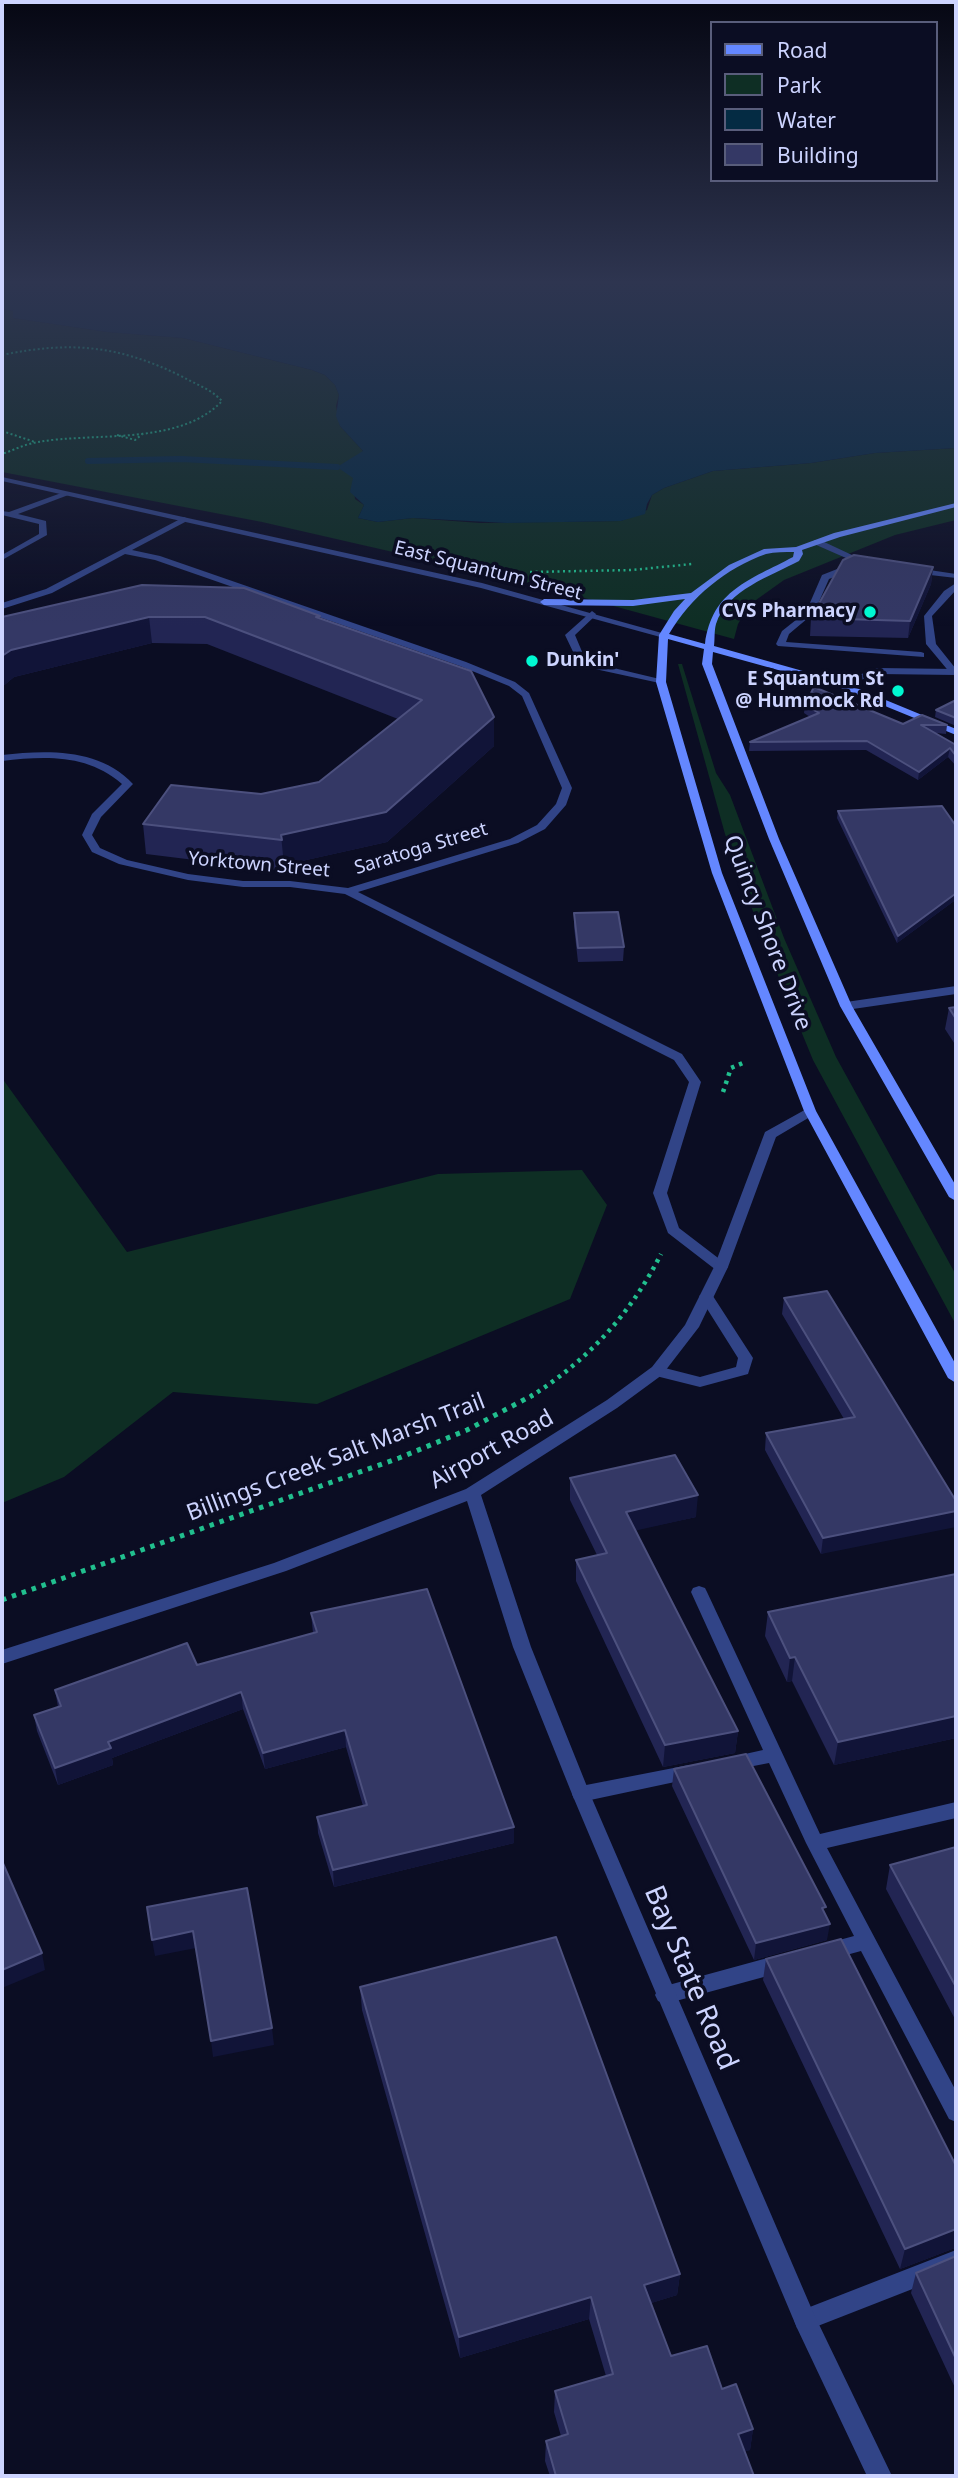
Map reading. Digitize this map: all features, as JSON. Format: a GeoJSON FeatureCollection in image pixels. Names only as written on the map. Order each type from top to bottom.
{"type":"FeatureCollection","features":[{"type":"Feature","properties":{"kind":"main road","name":"Quincy Shore Drive"},"geometry":{"type":"LineString","coordinates":[[956,505],[797,549],[767,551],[732,567],[693,595],[677,613],[664,635],[660,682],[717,873],[810,1111],[956,1378]]}},
{"type":"Feature","properties":{"kind":"main road","name":"Quincy Shore Drive"},"geometry":{"type":"LineString","coordinates":[[797,549],[799,554],[796,559],[739,589],[722,606],[712,623],[707,664],[774,839],[846,1006],[956,1197]]}},
{"type":"Feature","properties":{"kind":"main road"},"geometry":{"type":"LineString","coordinates":[[544,601],[634,603],[693,595]]}},
{"type":"Feature","properties":{"kind":"main road","name":"East Squantum Street"},"geometry":{"type":"LineString","coordinates":[[664,635],[708,645],[839,684],[956,732]]}},
{"type":"Feature","properties":{"kind":"street","name":"East Squantum Street"},"geometry":{"type":"LineString","coordinates":[[2,480],[482,586],[664,635]]}},
{"type":"Feature","properties":{"kind":"street"},"geometry":{"type":"LineString","coordinates":[[6,514],[67,494]]}},
{"type":"Feature","properties":{"kind":"street"},"geometry":{"type":"LineString","coordinates":[[2,558],[43,535],[43,523],[6,514]]}},
{"type":"Feature","properties":{"kind":"street"},"geometry":{"type":"LineString","coordinates":[[2,606],[49,591],[184,519]]}},
{"type":"Feature","properties":{"kind":"street"},"geometry":{"type":"LineString","coordinates":[[817,542],[859,563],[881,566]]}},
{"type":"Feature","properties":{"kind":"street","name":"Saratoga Street"},"geometry":{"type":"LineString","coordinates":[[125,551],[158,558],[463,664],[512,684],[526,695],[567,788],[561,804],[541,827],[513,841],[348,891]]}},
{"type":"Feature","properties":{"kind":"street"},"geometry":{"type":"LineString","coordinates":[[859,563],[825,577],[810,613],[785,633],[781,644],[921,655]]}},
{"type":"Feature","properties":{"kind":"street"},"geometry":{"type":"LineString","coordinates":[[902,569],[956,576]]}},
{"type":"Feature","properties":{"kind":"street"},"geometry":{"type":"LineString","coordinates":[[955,672],[932,644],[928,615],[956,586]]}},
{"type":"Feature","properties":{"kind":"street"},"geometry":{"type":"LineString","coordinates":[[593,614],[569,635],[579,656],[598,667],[660,682]]}},
{"type":"Feature","properties":{"kind":"street"},"geometry":{"type":"LineString","coordinates":[[909,671],[932,644]]}},
{"type":"Feature","properties":{"kind":"street"},"geometry":{"type":"LineString","coordinates":[[839,684],[865,673],[955,672]]}},
{"type":"Feature","properties":{"kind":"street","name":"Yorktown Street"},"geometry":{"type":"LineString","coordinates":[[2,758],[62,754],[99,764],[116,772],[128,784],[96,816],[87,835],[96,850],[123,862],[188,877],[243,884],[290,884],[348,891]]}},
{"type":"Feature","properties":{"kind":"street","name":"Saratoga Street"},"geometry":{"type":"LineString","coordinates":[[348,891],[678,1057],[695,1082],[660,1193],[673,1230]]}},
{"type":"Feature","properties":{"kind":"street"},"geometry":{"type":"LineString","coordinates":[[846,1006],[956,990]]}},
{"type":"Feature","properties":{"kind":"street","name":"Airport Road"},"geometry":{"type":"LineString","coordinates":[[2,1657],[280,1567],[471,1493],[560,1439],[657,1371],[692,1326],[721,1267],[770,1135],[810,1111]]}},
{"type":"Feature","properties":{"kind":"street"},"geometry":{"type":"LineString","coordinates":[[673,1230],[721,1267]]}},
{"type":"Feature","properties":{"kind":"street"},"geometry":{"type":"LineString","coordinates":[[657,1371],[700,1382],[743,1370],[746,1358],[706,1296]]}},
{"type":"Feature","properties":{"kind":"street","name":"Bay State Road"},"geometry":{"type":"LineString","coordinates":[[471,1493],[522,1647],[581,1794],[806,2320],[880,2476]]}},
{"type":"Feature","properties":{"kind":"street"},"geometry":{"type":"LineString","coordinates":[[699,1592],[815,1843],[956,2112]]}},
{"type":"Feature","properties":{"kind":"street"},"geometry":{"type":"LineString","coordinates":[[581,1794],[774,1755]]}},
{"type":"Feature","properties":{"kind":"street"},"geometry":{"type":"LineString","coordinates":[[815,1843],[956,1810]]}},
{"type":"Feature","properties":{"kind":"street"},"geometry":{"type":"LineString","coordinates":[[665,1995],[867,1941]]}},
{"type":"Feature","properties":{"kind":"street"},"geometry":{"type":"LineString","coordinates":[[806,2320],[956,2261]]}},
{"type":"Feature","properties":{"kind":"path"},"geometry":{"type":"LineString","coordinates":[[2,454],[36,442],[164,430],[205,417],[219,407],[221,397],[218,396]]}},
{"type":"Feature","properties":{"kind":"path"},"geometry":{"type":"LineString","coordinates":[[2,431],[36,442]]}},
{"type":"Feature","properties":{"kind":"path"},"geometry":{"type":"LineString","coordinates":[[116,435],[135,440],[145,432]]}},
{"type":"Feature","properties":{"kind":"path"},"geometry":{"type":"LineString","coordinates":[[482,586],[520,573],[632,570],[695,564],[732,567]]}},
{"type":"Feature","properties":{"kind":"path"},"geometry":{"type":"LineString","coordinates":[[722,1096],[731,1068],[745,1062]]}},
{"type":"Feature","properties":{"kind":"path","name":"Billings Creek Salt Marsh Trail"},"geometry":{"type":"LineString","coordinates":[[2,1600],[338,1480],[453,1436],[515,1406],[563,1375],[596,1347],[621,1320],[650,1277],[673,1230]]}},
{"type":"Feature","properties":{"kind":"green space"},"geometry":{"type":"Polygon","coordinates":[[[2,396],[339,396],[336,406],[340,426],[363,451],[353,478],[355,499],[364,505],[358,518],[378,522],[413,518],[480,523],[621,521],[647,510],[652,495],[664,488],[713,471],[811,463],[875,453],[956,448],[956,520],[895,535],[784,580],[749,605],[738,624],[734,639],[537,585],[262,522],[2,472],[2,396]]]}},
{"type":"Feature","properties":{"kind":"green space"},"geometry":{"type":"Polygon","coordinates":[[[678,664],[682,664],[716,773],[730,795],[784,938],[836,1057],[956,1275],[956,1325],[813,1060],[763,939],[725,834],[678,664]]]}},
{"type":"Feature","properties":{"kind":"green space"},"geometry":{"type":"Polygon","coordinates":[[[2,1078],[127,1252],[438,1174],[582,1170],[607,1205],[570,1299],[317,1404],[173,1392],[64,1477],[2,1503],[2,1078]]]}},
{"type":"Feature","properties":{"kind":"water"},"geometry":{"type":"Polygon","coordinates":[[[339,396],[956,396],[956,448],[875,453],[811,463],[713,471],[664,488],[652,495],[645,514],[621,521],[507,523],[413,518],[378,522],[358,518],[364,505],[350,492],[353,478],[337,467],[363,451],[340,426],[336,416],[339,396]]]}},
{"type":"Feature","properties":{"kind":"building","name":"CVS Pharmacy"},"geometry":{"type":"Polygon","coordinates":[[[854,555],[933,567],[910,621],[811,618],[843,560],[854,555]]]}},
{"type":"Feature","properties":{"kind":"building"},"geometry":{"type":"Polygon","coordinates":[[[142,585],[244,588],[320,616],[316,617],[471,671],[494,717],[386,812],[281,835],[282,840],[143,824],[171,785],[261,794],[319,782],[422,700],[205,617],[149,617],[11,650],[2,656],[2,617],[142,585]]]}},
{"type":"Feature","properties":{"kind":"building"},"geometry":{"type":"Polygon","coordinates":[[[814,687],[903,724],[922,715],[947,725],[921,725],[956,745],[956,756],[950,748],[919,772],[867,741],[750,742],[819,713],[805,705],[814,687]]]}},
{"type":"Feature","properties":{"kind":"building"},"geometry":{"type":"Polygon","coordinates":[[[956,700],[956,718],[936,710],[956,700]]]}},
{"type":"Feature","properties":{"kind":"building"},"geometry":{"type":"Polygon","coordinates":[[[942,806],[956,826],[956,895],[898,936],[838,811],[942,806]]]}},
{"type":"Feature","properties":{"kind":"building"},"geometry":{"type":"Polygon","coordinates":[[[618,912],[624,947],[578,948],[574,913],[618,912]]]}},
{"type":"Feature","properties":{"kind":"building"},"geometry":{"type":"Polygon","coordinates":[[[956,1007],[956,1019],[949,1008],[956,1007]]]}},
{"type":"Feature","properties":{"kind":"building"},"geometry":{"type":"Polygon","coordinates":[[[827,1291],[956,1501],[956,1511],[823,1538],[766,1433],[855,1417],[784,1298],[827,1291]]]}},
{"type":"Feature","properties":{"kind":"building"},"geometry":{"type":"Polygon","coordinates":[[[675,1455],[698,1495],[626,1512],[738,1731],[665,1745],[576,1560],[607,1553],[570,1478],[675,1455]]]}},
{"type":"Feature","properties":{"kind":"building"},"geometry":{"type":"Polygon","coordinates":[[[956,1574],[956,1716],[838,1742],[795,1657],[790,1658],[768,1612],[956,1574]]]}},
{"type":"Feature","properties":{"kind":"building"},"geometry":{"type":"Polygon","coordinates":[[[427,1589],[514,1827],[333,1870],[317,1817],[367,1805],[345,1730],[263,1753],[241,1692],[108,1742],[111,1748],[55,1768],[34,1715],[61,1706],[55,1690],[187,1643],[197,1665],[317,1632],[311,1613],[427,1589]]]}},
{"type":"Feature","properties":{"kind":"building"},"geometry":{"type":"Polygon","coordinates":[[[746,1754],[826,1907],[822,1908],[830,1924],[756,1943],[674,1769],[746,1754]]]}},
{"type":"Feature","properties":{"kind":"building"},"geometry":{"type":"Polygon","coordinates":[[[956,1847],[956,1987],[890,1865],[956,1847]]]}},
{"type":"Feature","properties":{"kind":"building"},"geometry":{"type":"Polygon","coordinates":[[[2,1861],[42,1953],[2,1970],[2,1861]]]}},
{"type":"Feature","properties":{"kind":"building"},"geometry":{"type":"Polygon","coordinates":[[[247,1888],[272,2028],[211,2041],[193,1931],[152,1940],[147,1907],[247,1888]]]}},
{"type":"Feature","properties":{"kind":"building"},"geometry":{"type":"Polygon","coordinates":[[[556,1937],[680,2274],[644,2285],[671,2356],[707,2346],[722,2389],[736,2384],[753,2429],[738,2434],[754,2476],[556,2476],[546,2441],[568,2434],[555,2391],[613,2374],[591,2297],[459,2337],[360,1987],[556,1937]]]}},
{"type":"Feature","properties":{"kind":"building"},"geometry":{"type":"Polygon","coordinates":[[[841,1939],[956,2166],[956,2229],[905,2249],[766,1959],[841,1939]]]}},
{"type":"Feature","properties":{"kind":"building"},"geometry":{"type":"Polygon","coordinates":[[[956,2256],[956,2359],[916,2273],[956,2256]]]}},
{"type":"Feature","properties":{"kind":"waterway"},"geometry":{"type":"LineString","coordinates":[[88,461],[181,459],[337,467]]}},
{"type":"Feature","properties":{"kind":"place","name":"CVS Pharmacy"},"geometry":{"type":"Point","coordinates":[870,612]}},
{"type":"Feature","properties":{"kind":"place","name":"Dunkin'"},"geometry":{"type":"Point","coordinates":[532,661]}},
{"type":"Feature","properties":{"kind":"place","name":"E Squantum St @ Hummock Rd"},"geometry":{"type":"Point","coordinates":[898,691]}}]}
